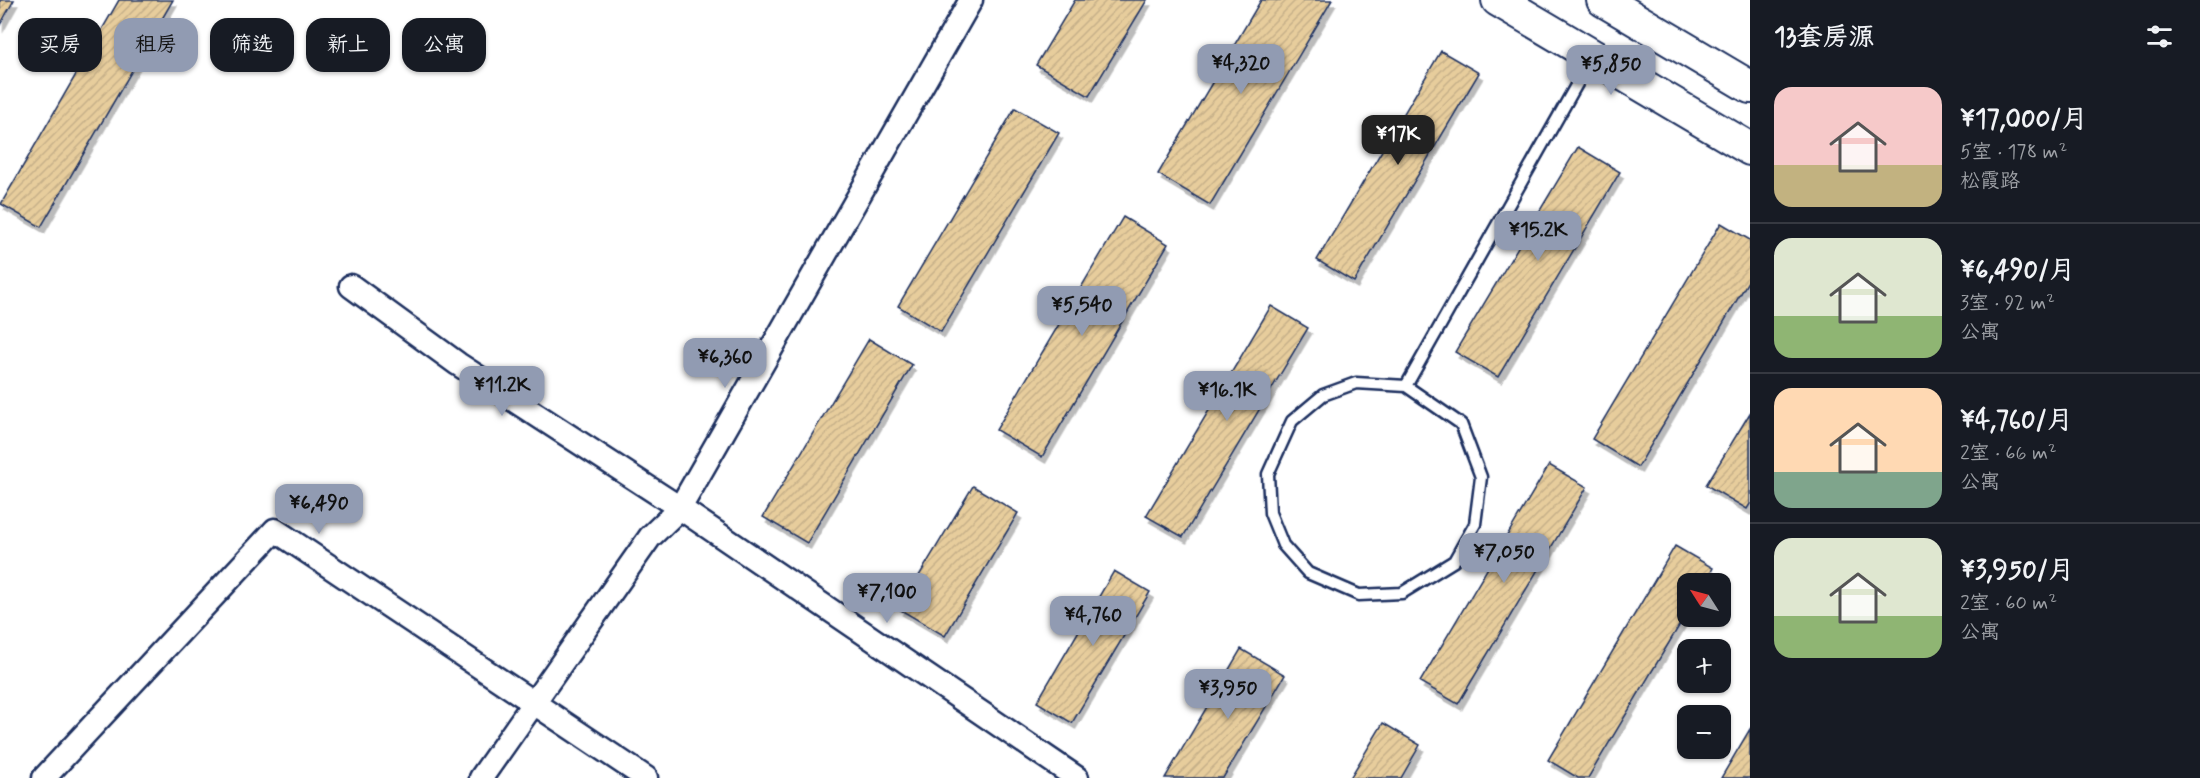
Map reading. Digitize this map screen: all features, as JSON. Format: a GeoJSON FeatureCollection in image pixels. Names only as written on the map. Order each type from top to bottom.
{"type":"FeatureCollection","features":[{"type":"Feature","properties":{"kind":"main road"},"geometry":{"type":"LineString","coordinates":[[1498,0],[1750,149]]}},
{"type":"Feature","properties":{"kind":"main road"},"geometry":{"type":"LineString","coordinates":[[1603,0],[1750,87]]}},
{"type":"Feature","properties":{"kind":"street"},"geometry":{"type":"LineString","coordinates":[[481,778],[650,537],[680,508],[971,0]]}},
{"type":"Feature","properties":{"kind":"street"},"geometry":{"type":"LineString","coordinates":[[351,286],[458,364],[680,508],[1072,777]]}},
{"type":"Feature","properties":{"kind":"street"},"geometry":{"type":"LineString","coordinates":[[44,778],[275,530],[646,778]]}},
{"type":"Feature","properties":{"kind":"lane"},"geometry":{"type":"LineString","coordinates":[[1406,386],[1593,56]]}},
{"type":"Feature","properties":{"kind":"lane"},"geometry":{"type":"LineString","coordinates":[[1356,383],[1406,386],[1461,424],[1481,477],[1475,524],[1454,561],[1402,593],[1359,595],[1308,573],[1283,545],[1270,513],[1268,474],[1292,421],[1323,395],[1356,383]]}},
{"type":"Feature","properties":{"kind":"building"},"geometry":{"type":"Polygon","coordinates":[[[0,0],[14,0],[0,25],[0,0]]]}},
{"type":"Feature","properties":{"kind":"building"},"geometry":{"type":"Polygon","coordinates":[[[119,0],[173,0],[163,18],[114,18],[114,72],[131,72],[41,227],[1,204],[77,72],[102,72],[102,29],[119,0]]]}},
{"type":"Feature","properties":{"kind":"building"},"geometry":{"type":"Polygon","coordinates":[[[1075,0],[1147,0],[1089,96],[1036,65],[1075,0]]]}},
{"type":"Feature","properties":{"kind":"building"},"geometry":{"type":"Polygon","coordinates":[[[1261,0],[1332,0],[1210,205],[1158,174],[1261,0]]]}},
{"type":"Feature","properties":{"kind":"building"},"geometry":{"type":"Polygon","coordinates":[[[1441,51],[1479,73],[1354,282],[1317,260],[1441,51]]]}},
{"type":"Feature","properties":{"kind":"building"},"geometry":{"type":"Polygon","coordinates":[[[1015,108],[1059,133],[941,332],[898,306],[1015,108]]]}},
{"type":"Feature","properties":{"kind":"building"},"geometry":{"type":"Polygon","coordinates":[[[1578,147],[1620,172],[1498,377],[1455,352],[1578,147]]]}},
{"type":"Feature","properties":{"kind":"building"},"geometry":{"type":"Polygon","coordinates":[[[1123,217],[1168,244],[1042,457],[996,430],[1123,217]]]}},
{"type":"Feature","properties":{"kind":"building"},"geometry":{"type":"Polygon","coordinates":[[[1721,223],[1750,240],[1750,278],[1638,467],[1592,439],[1721,223]]]}},
{"type":"Feature","properties":{"kind":"building"},"geometry":{"type":"Polygon","coordinates":[[[1271,306],[1308,328],[1183,537],[1146,516],[1271,306]]]}},
{"type":"Feature","properties":{"kind":"building"},"geometry":{"type":"Polygon","coordinates":[[[869,339],[912,365],[807,543],[763,517],[869,339]]]}},
{"type":"Feature","properties":{"kind":"building"},"geometry":{"type":"Polygon","coordinates":[[[1750,413],[1750,504],[1747,509],[1706,485],[1750,413]]]}},
{"type":"Feature","properties":{"kind":"building"},"geometry":{"type":"Polygon","coordinates":[[[1549,465],[1587,487],[1458,704],[1420,682],[1549,465]]]}},
{"type":"Feature","properties":{"kind":"building"},"geometry":{"type":"Polygon","coordinates":[[[973,486],[1018,513],[945,636],[899,609],[973,486]]]}},
{"type":"Feature","properties":{"kind":"building"},"geometry":{"type":"Polygon","coordinates":[[[1675,546],[1713,568],[1710,573],[1677,573],[1678,627],[1588,778],[1578,778],[1548,760],[1675,546]]]}},
{"type":"Feature","properties":{"kind":"building"},"geometry":{"type":"Polygon","coordinates":[[[1114,571],[1150,592],[1072,723],[1037,702],[1114,571]]]}},
{"type":"Feature","properties":{"kind":"building"},"geometry":{"type":"Polygon","coordinates":[[[1241,649],[1285,675],[1223,778],[1165,778],[1241,649]]]}},
{"type":"Feature","properties":{"kind":"building"},"geometry":{"type":"Polygon","coordinates":[[[1383,723],[1420,745],[1401,778],[1350,778],[1383,723]]]}},
{"type":"Feature","properties":{"kind":"building"},"geometry":{"type":"Polygon","coordinates":[[[1750,729],[1750,778],[1721,778],[1750,729]]]}}]}
